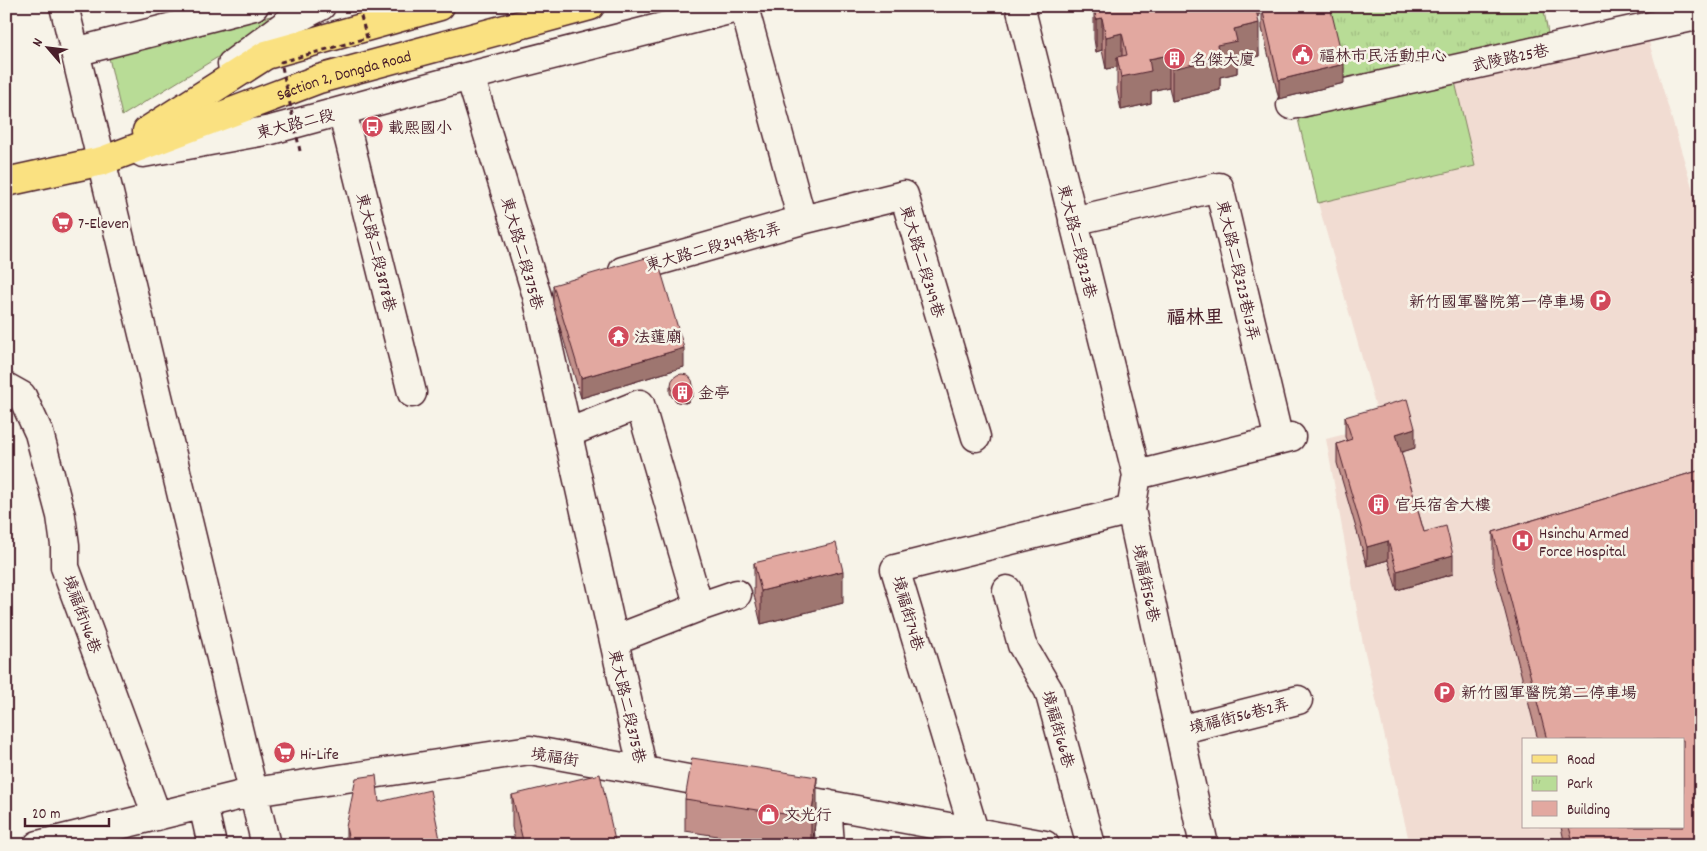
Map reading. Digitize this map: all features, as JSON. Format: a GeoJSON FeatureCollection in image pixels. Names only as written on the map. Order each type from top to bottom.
{"type":"FeatureCollection","features":[{"type":"Feature","properties":{"kind":"main road","name":"Section 2, Dongda Road"},"geometry":{"type":"LineString","coordinates":[[102,161],[266,55],[440,6]]}},
{"type":"Feature","properties":{"kind":"main road","name":"Section 2, Dongda Road"},"geometry":{"type":"LineString","coordinates":[[6,182],[102,161],[319,79],[590,6]]}},
{"type":"Feature","properties":{"kind":"street"},"geometry":{"type":"LineString","coordinates":[[64,6],[266,845]]}},
{"type":"Feature","properties":{"kind":"street"},"geometry":{"type":"LineString","coordinates":[[75,52],[254,6]]}},
{"type":"Feature","properties":{"kind":"street"},"geometry":{"type":"LineString","coordinates":[[102,161],[286,24],[321,6]]}},
{"type":"Feature","properties":{"kind":"street"},"geometry":{"type":"LineString","coordinates":[[745,6],[802,220]]}},
{"type":"Feature","properties":{"kind":"street","name":"東大路二段"},"geometry":{"type":"LineString","coordinates":[[102,161],[271,130],[470,76],[745,6]]}},
{"type":"Feature","properties":{"kind":"street","name":"東大路二段323巷"},"geometry":{"type":"LineString","coordinates":[[1020,6],[1137,475]]}},
{"type":"Feature","properties":{"kind":"street","name":"武陵路25巷"},"geometry":{"type":"LineString","coordinates":[[1291,105],[1701,16]]}},
{"type":"Feature","properties":{"kind":"street","name":"東大路二段375巷"},"geometry":{"type":"LineString","coordinates":[[470,76],[546,293],[568,433],[643,771]]}},
{"type":"Feature","properties":{"kind":"street","name":"東大路二段3878巷"},"geometry":{"type":"LineString","coordinates":[[342,111],[412,393]]}},
{"type":"Feature","properties":{"kind":"street","name":"東大路二段323巷13弄"},"geometry":{"type":"LineString","coordinates":[[1073,221],[1219,186],[1285,439],[1137,475]]}},
{"type":"Feature","properties":{"kind":"street","name":"東大路二段349巷"},"geometry":{"type":"LineString","coordinates":[[802,220],[904,195],[976,438]]}},
{"type":"Feature","properties":{"kind":"street","name":"東大路二段349巷2弄"},"geometry":{"type":"LineString","coordinates":[[603,277],[802,220]]}},
{"type":"Feature","properties":{"kind":"street","name":"境福街146巷"},"geometry":{"type":"LineString","coordinates":[[6,387],[22,396],[39,433],[61,516],[66,567],[157,816]]}},
{"type":"Feature","properties":{"kind":"street"},"geometry":{"type":"LineString","coordinates":[[568,433],[640,404],[700,607]]}},
{"type":"Feature","properties":{"kind":"street","name":"境福街56巷"},"geometry":{"type":"LineString","coordinates":[[1137,475],[1131,510],[1204,845]]}},
{"type":"Feature","properties":{"kind":"street","name":"境福街74巷"},"geometry":{"type":"LineString","coordinates":[[974,832],[895,568],[1131,510]]}},
{"type":"Feature","properties":{"kind":"street","name":"境福街66巷"},"geometry":{"type":"LineString","coordinates":[[1007,590],[1022,645],[1049,691],[1091,845]]}},
{"type":"Feature","properties":{"kind":"street","name":"東大路二段375巷"},"geometry":{"type":"LineString","coordinates":[[614,640],[737,594]]}},
{"type":"Feature","properties":{"kind":"street","name":"境福街56巷2弄"},"geometry":{"type":"LineString","coordinates":[[1179,730],[1298,700]]}},
{"type":"Feature","properties":{"kind":"street","name":"境福街"},"geometry":{"type":"LineString","coordinates":[[38,845],[254,792],[530,750],[1045,845]]}},
{"type":"Feature","properties":{"kind":"street"},"geometry":{"type":"LineString","coordinates":[[827,804],[830,845]]}},
{"type":"Feature","properties":{"kind":"street"},"geometry":{"type":"LineString","coordinates":[[203,805],[212,845]]}},
{"type":"Feature","properties":{"kind":"path"},"geometry":{"type":"LineString","coordinates":[[300,151],[280,62],[366,38],[358,6]]}},
{"type":"Feature","properties":{"kind":"shaded area","name":"Hsinchu Armed Force Hospital"},"geometry":{"type":"Polygon","coordinates":[[[1648,39],[1701,217],[1701,845],[1410,845],[1363,644],[1326,439],[1381,425],[1318,203],[1298,119],[1648,39]]]}},
{"type":"Feature","properties":{"kind":"green space"},"geometry":{"type":"Polygon","coordinates":[[[1349,6],[1543,6],[1548,33],[1279,99],[1262,28],[1349,6]]]}},
{"type":"Feature","properties":{"kind":"green space"},"geometry":{"type":"Polygon","coordinates":[[[293,11],[122,116],[108,53],[293,11]]]}},
{"type":"Feature","properties":{"kind":"green space"},"geometry":{"type":"Polygon","coordinates":[[[1455,82],[1475,166],[1318,203],[1298,119],[1455,82]]]}},
{"type":"Feature","properties":{"kind":"building"},"geometry":{"type":"Polygon","coordinates":[[[1094,6],[1255,6],[1259,23],[1234,29],[1237,41],[1217,45],[1220,58],[1172,69],[1169,55],[1149,59],[1151,71],[1121,77],[1117,57],[1127,55],[1122,33],[1106,37],[1102,18],[1096,19],[1094,6]]]}},
{"type":"Feature","properties":{"kind":"building","name":"福林市民活動中心"},"geometry":{"type":"Polygon","coordinates":[[[1270,6],[1330,6],[1344,64],[1279,80],[1262,8],[1270,6]]]}},
{"type":"Feature","properties":{"kind":"building","name":"法蓮廟"},"geometry":{"type":"Polygon","coordinates":[[[656,255],[684,348],[581,378],[553,285],[656,255]]]}},
{"type":"Feature","properties":{"kind":"building"},"geometry":{"type":"Polygon","coordinates":[[[682,374],[690,377],[693,385],[690,393],[682,396],[674,393],[671,385],[674,377],[682,374]]]}},
{"type":"Feature","properties":{"kind":"building","name":"官兵宿舍大樓"},"geometry":{"type":"Polygon","coordinates":[[[1407,399],[1415,428],[1396,434],[1424,532],[1446,526],[1453,555],[1397,571],[1388,541],[1367,547],[1337,444],[1352,439],[1345,417],[1407,399]]]}},
{"type":"Feature","properties":{"kind":"building"},"geometry":{"type":"Polygon","coordinates":[[[1701,470],[1701,845],[1574,845],[1569,828],[1684,828],[1684,738],[1546,738],[1493,532],[1701,470]]]}},
{"type":"Feature","properties":{"kind":"building"},"geometry":{"type":"Polygon","coordinates":[[[836,543],[843,571],[761,591],[754,563],[836,543]]]}},
{"type":"Feature","properties":{"kind":"building"},"geometry":{"type":"Polygon","coordinates":[[[692,758],[817,777],[811,818],[685,799],[692,758]]]}},
{"type":"Feature","properties":{"kind":"building"},"geometry":{"type":"Polygon","coordinates":[[[600,774],[616,845],[524,845],[512,795],[600,774]]]}},
{"type":"Feature","properties":{"kind":"building"},"geometry":{"type":"Polygon","coordinates":[[[376,775],[379,802],[430,790],[441,844],[350,845],[346,827],[356,778],[376,775]]]}},
{"type":"Feature","properties":{"kind":"place","name":"福林市民活動中心"},"geometry":{"type":"Point","coordinates":[1303,55]}},
{"type":"Feature","properties":{"kind":"place","name":"名傑大廈"},"geometry":{"type":"Point","coordinates":[1175,59]}},
{"type":"Feature","properties":{"kind":"place","name":"載熙國小"},"geometry":{"type":"Point","coordinates":[372,127]}},
{"type":"Feature","properties":{"kind":"place","name":"7-Eleven"},"geometry":{"type":"Point","coordinates":[62,222]}},
{"type":"Feature","properties":{"kind":"place","name":"新竹國軍醫院第一停車場"},"geometry":{"type":"Point","coordinates":[1601,301]}},
{"type":"Feature","properties":{"kind":"place","name":"法蓮廟"},"geometry":{"type":"Point","coordinates":[618,336]}},
{"type":"Feature","properties":{"kind":"place","name":"金亭"},"geometry":{"type":"Point","coordinates":[682,392]}},
{"type":"Feature","properties":{"kind":"place","name":"官兵宿舍大樓"},"geometry":{"type":"Point","coordinates":[1379,504]}},
{"type":"Feature","properties":{"kind":"place","name":"Hsinchu Armed Force Hospital"},"geometry":{"type":"Point","coordinates":[1523,541]}},
{"type":"Feature","properties":{"kind":"place","name":"新竹國軍醫院第二停車場"},"geometry":{"type":"Point","coordinates":[1445,692]}},
{"type":"Feature","properties":{"kind":"place","name":"Hi-Life"},"geometry":{"type":"Point","coordinates":[284,753]}},
{"type":"Feature","properties":{"kind":"place","name":"文光行"},"geometry":{"type":"Point","coordinates":[768,814]}},
{"type":"Feature","properties":{"kind":"district","name":"福林里"},"geometry":{"type":"Point","coordinates":[1195,316]}}]}
